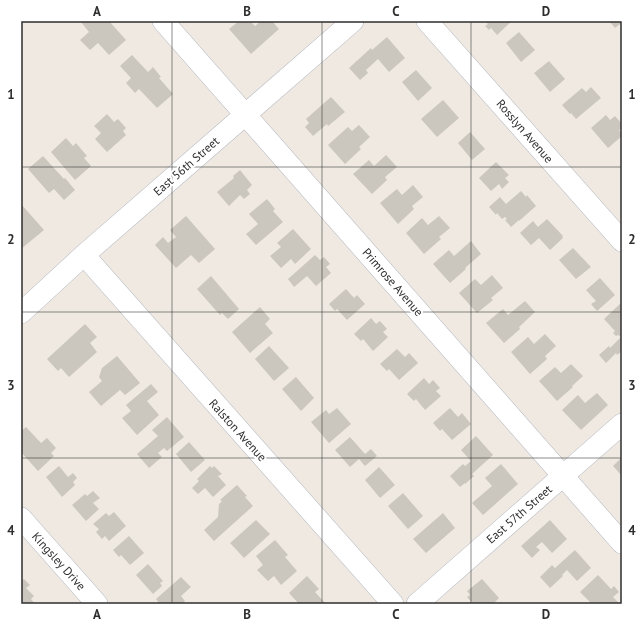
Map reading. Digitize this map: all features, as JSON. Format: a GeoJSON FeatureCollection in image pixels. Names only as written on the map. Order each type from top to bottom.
{"type":"FeatureCollection","features":[{"type":"Feature","properties":{"kind":"street","name":"Primrose Avenue"},"geometry":{"type":"LineString","coordinates":[[163,21],[622,543]]}},
{"type":"Feature","properties":{"kind":"street","name":"East 56th Street"},"geometry":{"type":"LineString","coordinates":[[21,313],[84,255],[353,21]]}},
{"type":"Feature","properties":{"kind":"street","name":"Rosslyn Avenue"},"geometry":{"type":"LineString","coordinates":[[427,21],[622,241]]}},
{"type":"Feature","properties":{"kind":"street","name":"Ralston Avenue"},"geometry":{"type":"LineString","coordinates":[[84,255],[393,604]]}},
{"type":"Feature","properties":{"kind":"street","name":"East 57th Street"},"geometry":{"type":"LineString","coordinates":[[417,604],[622,424]]}},
{"type":"Feature","properties":{"kind":"street","name":"Kingsley Drive"},"geometry":{"type":"LineString","coordinates":[[21,518],[97,604]]}},
{"type":"Feature","properties":{"kind":"building"},"geometry":{"type":"Polygon","coordinates":[[[109,21],[126,40],[109,55],[98,43],[90,50],[80,40],[89,32],[81,22],[109,21]]]}},
{"type":"Feature","properties":{"kind":"building"},"geometry":{"type":"Polygon","coordinates":[[[239,21],[250,21],[255,26],[261,21],[272,21],[279,29],[251,54],[229,29],[239,21]]]}},
{"type":"Feature","properties":{"kind":"building"},"geometry":{"type":"Polygon","coordinates":[[[485,21],[512,21],[497,35],[491,28],[489,30],[485,26],[488,24],[485,21]]]}},
{"type":"Feature","properties":{"kind":"building"},"geometry":{"type":"Polygon","coordinates":[[[609,21],[622,21],[622,26],[620,24],[615,28],[609,21]]]}},
{"type":"Feature","properties":{"kind":"building"},"geometry":{"type":"Polygon","coordinates":[[[519,32],[535,50],[521,62],[506,43],[519,32]]]}},
{"type":"Feature","properties":{"kind":"building"},"geometry":{"type":"Polygon","coordinates":[[[387,37],[405,58],[389,72],[378,59],[366,70],[368,73],[360,80],[349,68],[371,48],[372,50],[387,37]]]}},
{"type":"Feature","properties":{"kind":"building"},"geometry":{"type":"Polygon","coordinates":[[[132,55],[148,72],[153,67],[161,77],[159,78],[173,94],[157,108],[139,89],[135,93],[126,83],[131,78],[120,66],[132,55]]]}},
{"type":"Feature","properties":{"kind":"building"},"geometry":{"type":"Polygon","coordinates":[[[549,61],[565,79],[550,92],[534,73],[549,61]]]}},
{"type":"Feature","properties":{"kind":"building"},"geometry":{"type":"Polygon","coordinates":[[[416,70],[432,88],[418,101],[402,82],[416,70]]]}},
{"type":"Feature","properties":{"kind":"building"},"geometry":{"type":"Polygon","coordinates":[[[591,87],[601,98],[576,119],[562,105],[582,88],[586,92],[591,87]]]}},
{"type":"Feature","properties":{"kind":"building"},"geometry":{"type":"Polygon","coordinates":[[[331,97],[345,112],[313,136],[305,127],[309,123],[306,119],[331,97]]]}},
{"type":"Feature","properties":{"kind":"building"},"geometry":{"type":"Polygon","coordinates":[[[443,100],[459,118],[437,137],[421,119],[443,100]]]}},
{"type":"Feature","properties":{"kind":"building"},"geometry":{"type":"Polygon","coordinates":[[[107,114],[114,122],[118,119],[126,128],[123,131],[126,135],[107,152],[95,139],[101,133],[94,126],[107,114]]]}},
{"type":"Feature","properties":{"kind":"building"},"geometry":{"type":"Polygon","coordinates":[[[606,115],[610,120],[615,116],[622,124],[622,128],[619,130],[622,136],[608,148],[591,128],[606,115]]]}},
{"type":"Feature","properties":{"kind":"building"},"geometry":{"type":"Polygon","coordinates":[[[359,125],[370,137],[359,147],[361,149],[345,164],[328,145],[348,127],[352,131],[359,125]]]}},
{"type":"Feature","properties":{"kind":"building"},"geometry":{"type":"Polygon","coordinates":[[[470,132],[485,149],[472,160],[458,143],[470,132]]]}},
{"type":"Feature","properties":{"kind":"building"},"geometry":{"type":"Polygon","coordinates":[[[66,138],[73,146],[76,143],[87,156],[84,158],[91,166],[75,180],[51,152],[66,138]]]}},
{"type":"Feature","properties":{"kind":"building"},"geometry":{"type":"Polygon","coordinates":[[[386,155],[397,167],[385,177],[387,180],[372,194],[353,174],[369,160],[374,166],[386,155]]]}},
{"type":"Feature","properties":{"kind":"building"},"geometry":{"type":"Polygon","coordinates":[[[43,156],[75,190],[64,200],[54,189],[49,193],[28,169],[43,156]]]}},
{"type":"Feature","properties":{"kind":"building"},"geometry":{"type":"Polygon","coordinates":[[[496,162],[509,175],[505,178],[509,182],[502,189],[499,184],[491,191],[479,178],[496,162]]]}},
{"type":"Feature","properties":{"kind":"building"},"geometry":{"type":"Polygon","coordinates":[[[240,170],[252,185],[247,190],[250,194],[244,199],[240,195],[229,206],[217,192],[234,178],[233,176],[240,170]]]}},
{"type":"Feature","properties":{"kind":"building"},"geometry":{"type":"Polygon","coordinates":[[[413,185],[423,197],[412,206],[414,209],[398,224],[380,203],[397,189],[402,195],[413,185]]]}},
{"type":"Feature","properties":{"kind":"building"},"geometry":{"type":"Polygon","coordinates":[[[521,191],[526,197],[527,195],[536,206],[511,227],[505,220],[507,219],[505,217],[502,219],[489,207],[500,197],[506,204],[521,191]]]}},
{"type":"Feature","properties":{"kind":"building"},"geometry":{"type":"Polygon","coordinates":[[[267,199],[275,209],[273,211],[283,222],[256,245],[246,234],[258,224],[249,214],[267,199]]]}},
{"type":"Feature","properties":{"kind":"building"},"geometry":{"type":"Polygon","coordinates":[[[21,204],[44,230],[21,249],[21,204]]]}},
{"type":"Feature","properties":{"kind":"building"},"geometry":{"type":"Polygon","coordinates":[[[186,216],[215,249],[199,263],[191,255],[176,268],[155,245],[163,237],[168,243],[176,237],[170,230],[186,216]]]}},
{"type":"Feature","properties":{"kind":"building"},"geometry":{"type":"Polygon","coordinates":[[[439,216],[450,228],[439,237],[441,239],[424,254],[406,233],[422,218],[428,225],[439,216]]]}},
{"type":"Feature","properties":{"kind":"building"},"geometry":{"type":"Polygon","coordinates":[[[547,219],[563,236],[563,238],[550,250],[539,238],[531,245],[520,233],[533,221],[538,227],[547,219]]]}},
{"type":"Feature","properties":{"kind":"building"},"geometry":{"type":"Polygon","coordinates":[[[293,229],[311,249],[295,264],[291,259],[281,268],[270,256],[281,247],[277,243],[293,229]]]}},
{"type":"Feature","properties":{"kind":"building"},"geometry":{"type":"Polygon","coordinates":[[[471,241],[481,254],[450,283],[433,264],[449,250],[454,256],[471,241]]]}},
{"type":"Feature","properties":{"kind":"building"},"geometry":{"type":"Polygon","coordinates":[[[573,248],[591,267],[576,279],[559,260],[573,248]]]}},
{"type":"Feature","properties":{"kind":"building"},"geometry":{"type":"Polygon","coordinates":[[[315,255],[320,260],[324,257],[330,264],[326,267],[331,273],[316,286],[307,276],[294,287],[288,279],[315,255]]]}},
{"type":"Feature","properties":{"kind":"building"},"geometry":{"type":"Polygon","coordinates":[[[492,275],[503,288],[491,298],[493,300],[477,313],[459,293],[475,279],[481,285],[492,275]]]}},
{"type":"Feature","properties":{"kind":"building"},"geometry":{"type":"Polygon","coordinates":[[[211,276],[239,309],[228,319],[222,313],[220,315],[197,289],[211,276]]]}},
{"type":"Feature","properties":{"kind":"building"},"geometry":{"type":"Polygon","coordinates":[[[600,278],[615,295],[597,311],[591,304],[596,301],[586,290],[600,278]]]}},
{"type":"Feature","properties":{"kind":"building"},"geometry":{"type":"Polygon","coordinates":[[[346,289],[354,298],[357,295],[365,304],[347,320],[337,309],[335,311],[329,304],[346,289]]]}},
{"type":"Feature","properties":{"kind":"building"},"geometry":{"type":"Polygon","coordinates":[[[525,301],[535,312],[519,327],[520,329],[504,343],[486,323],[503,309],[508,315],[525,301]]]}},
{"type":"Feature","properties":{"kind":"building"},"geometry":{"type":"Polygon","coordinates":[[[621,303],[622,351],[617,355],[616,353],[606,363],[599,355],[609,346],[610,348],[621,337],[618,335],[616,336],[613,333],[615,331],[604,319],[621,303]]]}},
{"type":"Feature","properties":{"kind":"building"},"geometry":{"type":"Polygon","coordinates":[[[260,307],[270,319],[265,324],[273,333],[250,353],[232,332],[260,307]]]}},
{"type":"Feature","properties":{"kind":"building"},"geometry":{"type":"Polygon","coordinates":[[[371,318],[376,324],[380,321],[387,329],[383,332],[388,337],[373,351],[363,339],[361,341],[354,334],[371,318]]]}},
{"type":"Feature","properties":{"kind":"building"},"geometry":{"type":"Polygon","coordinates":[[[85,324],[97,337],[90,343],[97,352],[69,377],[61,368],[58,371],[47,359],[85,324]]]}},
{"type":"Feature","properties":{"kind":"building"},"geometry":{"type":"Polygon","coordinates":[[[545,334],[556,346],[545,356],[547,359],[530,374],[511,352],[528,337],[534,344],[545,334]]]}},
{"type":"Feature","properties":{"kind":"building"},"geometry":{"type":"Polygon","coordinates":[[[269,346],[289,368],[274,381],[255,359],[269,346]]]}},
{"type":"Feature","properties":{"kind":"building"},"geometry":{"type":"Polygon","coordinates":[[[397,349],[405,357],[409,353],[418,363],[399,380],[389,369],[387,371],[380,364],[397,349]]]}},
{"type":"Feature","properties":{"kind":"building"},"geometry":{"type":"Polygon","coordinates":[[[117,356],[140,383],[125,395],[120,390],[101,406],[89,392],[102,381],[99,377],[102,368],[117,356]]]}},
{"type":"Feature","properties":{"kind":"building"},"geometry":{"type":"Polygon","coordinates":[[[571,364],[583,376],[557,401],[539,381],[555,367],[561,373],[571,364]]]}},
{"type":"Feature","properties":{"kind":"building"},"geometry":{"type":"Polygon","coordinates":[[[296,377],[314,398],[301,411],[282,389],[296,377]]]}},
{"type":"Feature","properties":{"kind":"building"},"geometry":{"type":"Polygon","coordinates":[[[424,378],[429,384],[433,380],[440,388],[436,391],[441,396],[425,410],[416,399],[414,401],[407,394],[424,378]]]}},
{"type":"Feature","properties":{"kind":"building"},"geometry":{"type":"Polygon","coordinates":[[[151,384],[158,392],[147,401],[159,415],[137,435],[122,418],[131,411],[126,405],[151,384]]]}},
{"type":"Feature","properties":{"kind":"building"},"geometry":{"type":"Polygon","coordinates":[[[597,393],[608,405],[581,430],[562,410],[578,395],[585,403],[597,393]]]}},
{"type":"Feature","properties":{"kind":"building"},"geometry":{"type":"Polygon","coordinates":[[[337,408],[351,424],[329,443],[311,422],[326,410],[329,414],[337,408]]]}},
{"type":"Feature","properties":{"kind":"building"},"geometry":{"type":"Polygon","coordinates":[[[450,408],[458,417],[462,413],[471,424],[452,440],[442,429],[440,431],[433,423],[450,408]]]}},
{"type":"Feature","properties":{"kind":"building"},"geometry":{"type":"Polygon","coordinates":[[[167,417],[184,437],[167,451],[164,448],[158,453],[162,457],[149,468],[137,454],[158,436],[152,430],[167,417]]]}},
{"type":"Feature","properties":{"kind":"building"},"geometry":{"type":"Polygon","coordinates":[[[26,427],[41,443],[47,438],[56,448],[51,453],[54,456],[38,471],[21,452],[21,431],[26,427]]]}},
{"type":"Feature","properties":{"kind":"building"},"geometry":{"type":"Polygon","coordinates":[[[476,436],[493,455],[472,474],[474,476],[460,487],[450,476],[463,464],[465,466],[471,461],[461,450],[476,436]]]}},
{"type":"Feature","properties":{"kind":"building"},"geometry":{"type":"Polygon","coordinates":[[[350,437],[365,454],[371,449],[377,456],[365,466],[359,459],[350,467],[335,450],[350,437]]]}},
{"type":"Feature","properties":{"kind":"building"},"geometry":{"type":"Polygon","coordinates":[[[189,442],[205,460],[191,472],[176,454],[189,442]]]}},
{"type":"Feature","properties":{"kind":"building"},"geometry":{"type":"Polygon","coordinates":[[[622,457],[622,476],[613,466],[622,457]]]}},
{"type":"Feature","properties":{"kind":"building"},"geometry":{"type":"Polygon","coordinates":[[[501,464],[518,484],[483,515],[472,503],[492,486],[485,478],[501,464]]]}},
{"type":"Feature","properties":{"kind":"building"},"geometry":{"type":"Polygon","coordinates":[[[59,466],[68,477],[73,473],[77,478],[73,482],[75,485],[62,497],[46,477],[59,466]]]}},
{"type":"Feature","properties":{"kind":"building"},"geometry":{"type":"Polygon","coordinates":[[[210,466],[212,468],[214,466],[222,474],[218,476],[226,485],[213,497],[205,488],[198,494],[192,488],[199,481],[197,479],[210,466]]]}},
{"type":"Feature","properties":{"kind":"building"},"geometry":{"type":"Polygon","coordinates":[[[379,467],[395,485],[380,498],[365,480],[379,467]]]}},
{"type":"Feature","properties":{"kind":"building"},"geometry":{"type":"Polygon","coordinates":[[[237,485],[247,496],[245,497],[253,506],[214,541],[204,530],[218,517],[219,504],[222,501],[220,500],[237,485]]]}},
{"type":"Feature","properties":{"kind":"building"},"geometry":{"type":"Polygon","coordinates":[[[93,491],[100,498],[93,503],[99,509],[86,521],[72,505],[85,494],[87,496],[93,491]]]}},
{"type":"Feature","properties":{"kind":"building"},"geometry":{"type":"Polygon","coordinates":[[[403,493],[423,516],[408,529],[388,506],[403,493]]]}},
{"type":"Feature","properties":{"kind":"building"},"geometry":{"type":"Polygon","coordinates":[[[114,512],[126,526],[109,541],[105,536],[102,539],[96,532],[99,529],[93,524],[106,513],[109,516],[114,512]]]}},
{"type":"Feature","properties":{"kind":"building"},"geometry":{"type":"Polygon","coordinates":[[[443,513],[455,528],[426,553],[413,539],[443,513]]]}},
{"type":"Feature","properties":{"kind":"building"},"geometry":{"type":"Polygon","coordinates":[[[256,520],[270,534],[244,558],[230,543],[256,520]]]}},
{"type":"Feature","properties":{"kind":"building"},"geometry":{"type":"Polygon","coordinates":[[[550,520],[567,539],[552,553],[542,542],[536,547],[540,550],[532,558],[521,546],[550,520]]]}},
{"type":"Feature","properties":{"kind":"building"},"geometry":{"type":"Polygon","coordinates":[[[129,536],[144,553],[130,565],[121,555],[119,557],[113,550],[129,536]]]}},
{"type":"Feature","properties":{"kind":"building"},"geometry":{"type":"Polygon","coordinates":[[[275,540],[288,555],[285,557],[297,571],[281,585],[274,576],[268,581],[257,570],[263,565],[256,556],[275,540]]]}},
{"type":"Feature","properties":{"kind":"building"},"geometry":{"type":"Polygon","coordinates":[[[575,550],[591,568],[577,581],[567,570],[562,575],[563,576],[550,588],[540,577],[552,565],[555,568],[575,550]]]}},
{"type":"Feature","properties":{"kind":"building"},"geometry":{"type":"Polygon","coordinates":[[[148,564],[163,581],[160,583],[162,586],[153,594],[136,575],[148,564]]]}},
{"type":"Feature","properties":{"kind":"building"},"geometry":{"type":"Polygon","coordinates":[[[598,575],[611,589],[614,586],[619,592],[613,597],[619,603],[600,604],[599,602],[597,604],[592,604],[580,592],[598,575]]]}},
{"type":"Feature","properties":{"kind":"building"},"geometry":{"type":"Polygon","coordinates":[[[307,576],[319,589],[315,592],[326,604],[299,604],[289,593],[307,576]]]}},
{"type":"Feature","properties":{"kind":"building"},"geometry":{"type":"Polygon","coordinates":[[[181,577],[191,587],[181,596],[185,601],[182,604],[157,604],[159,603],[156,599],[181,577]]]}},
{"type":"Feature","properties":{"kind":"building"},"geometry":{"type":"Polygon","coordinates":[[[24,579],[30,585],[26,588],[34,596],[31,599],[35,604],[21,604],[21,581],[24,579]]]}},
{"type":"Feature","properties":{"kind":"building"},"geometry":{"type":"Polygon","coordinates":[[[482,579],[499,598],[493,604],[473,604],[467,597],[470,595],[467,591],[482,579]]]}}]}
